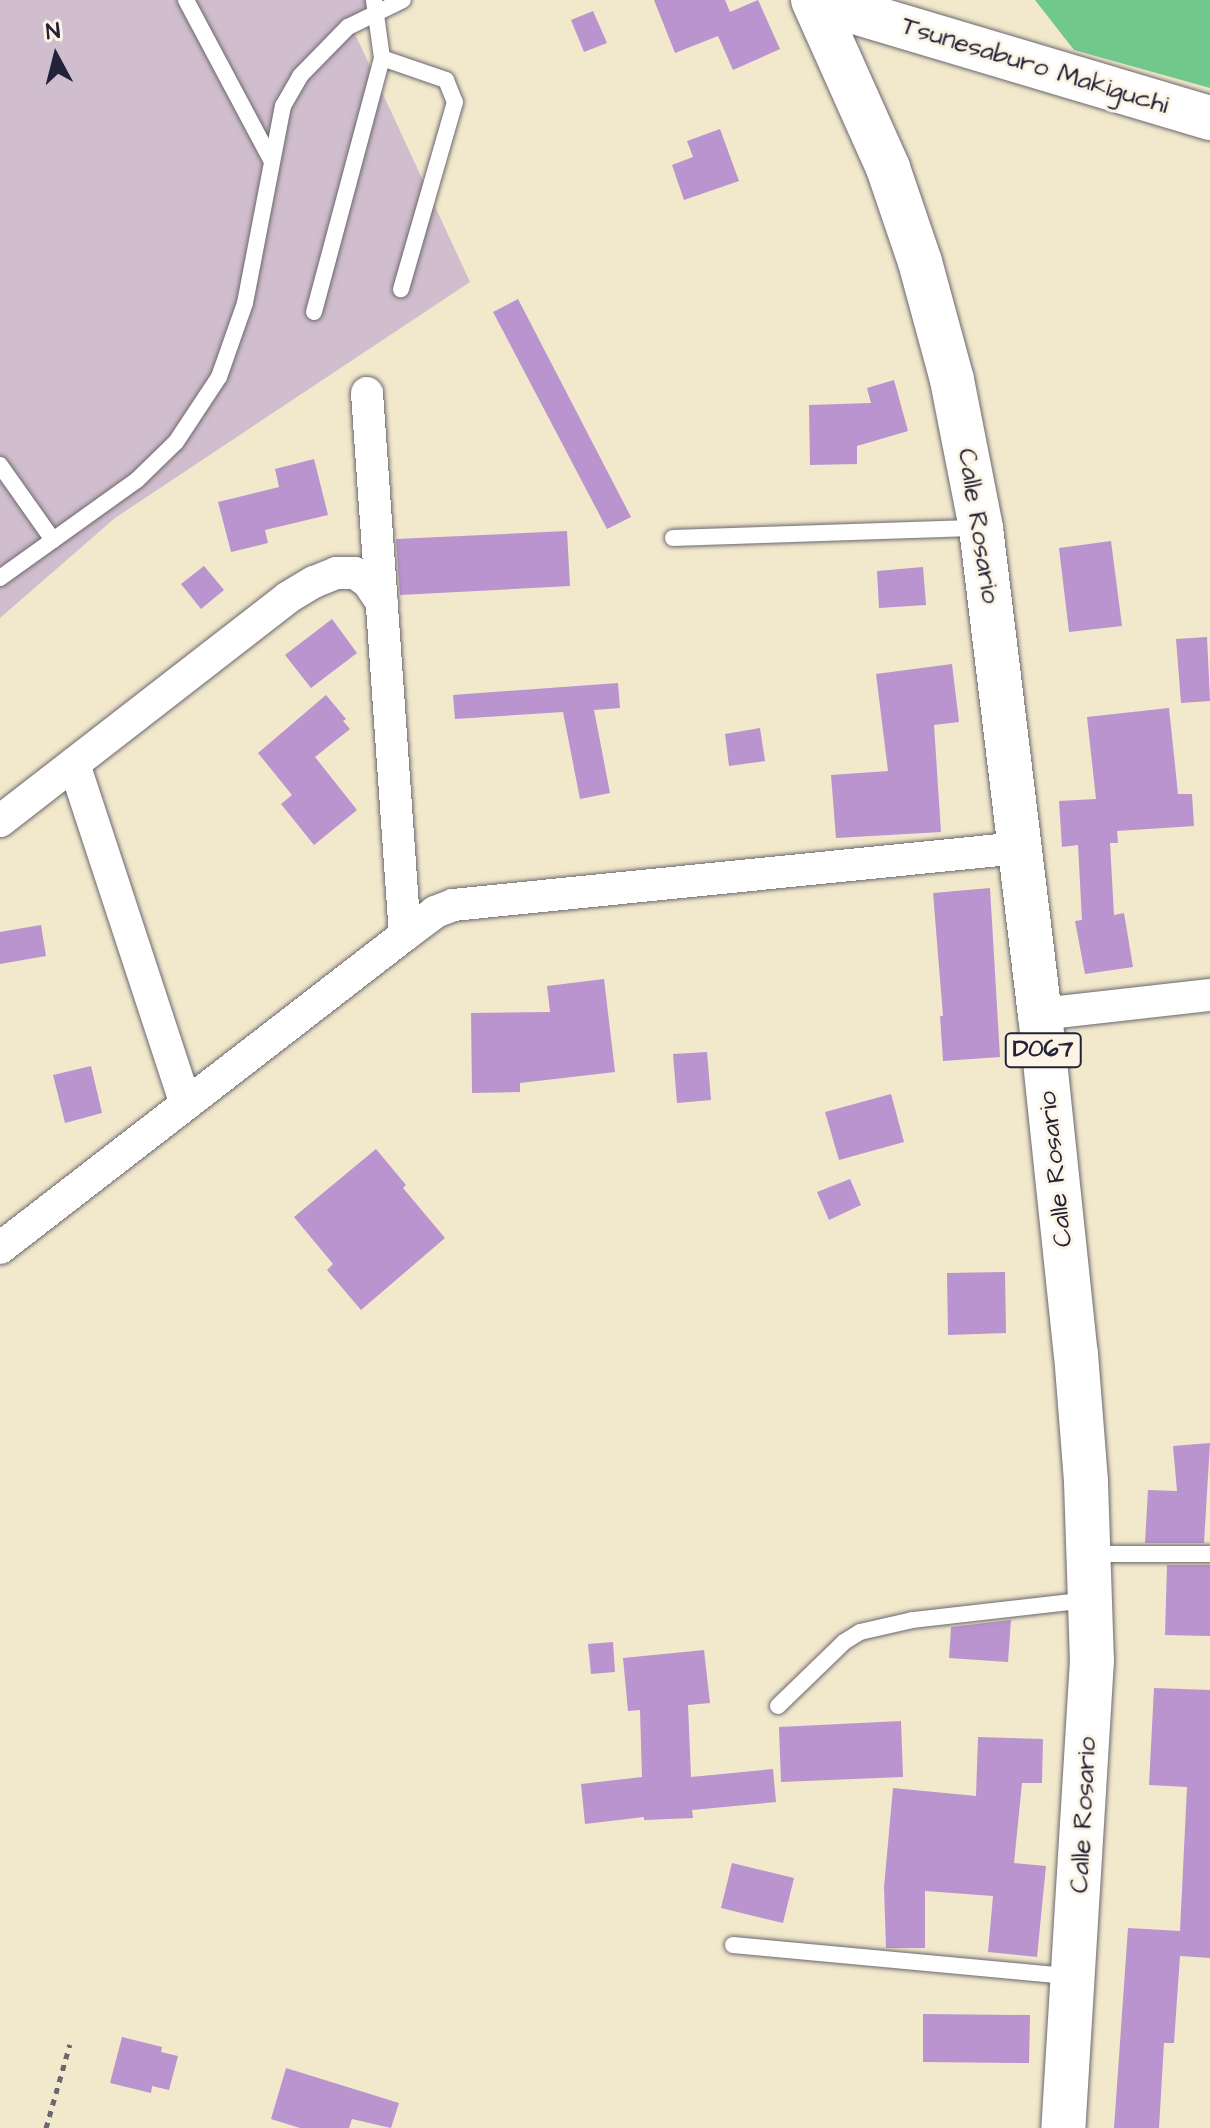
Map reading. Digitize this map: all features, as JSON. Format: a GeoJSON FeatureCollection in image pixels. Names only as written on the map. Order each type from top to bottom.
{"type":"FeatureCollection","features":[{"type":"Feature","properties":{"kind":"main road","name":"Tsunesaburo Makiguchi"},"geometry":{"type":"LineString","coordinates":[[814,0],[1210,118]]}},
{"type":"Feature","properties":{"kind":"main road","name":"Calle Rosario"},"geometry":{"type":"LineString","coordinates":[[814,0],[888,168],[920,262],[952,380],[981,528],[1040,1014],[1076,1354],[1090,1600],[1090,1704],[1063,2128]]}},
{"type":"Feature","properties":{"kind":"street"},"geometry":{"type":"LineString","coordinates":[[367,393],[405,935]]}},
{"type":"Feature","properties":{"kind":"street"},"geometry":{"type":"LineString","coordinates":[[0,821],[287,598],[314,582],[336,573],[355,573],[368,582],[382,603]]}},
{"type":"Feature","properties":{"kind":"street"},"geometry":{"type":"LineString","coordinates":[[74,764],[186,1104]]}},
{"type":"Feature","properties":{"kind":"street"},"geometry":{"type":"LineString","coordinates":[[0,1248],[435,912],[453,905],[1019,848]]}},
{"type":"Feature","properties":{"kind":"street"},"geometry":{"type":"LineString","coordinates":[[1040,1014],[1210,995]]}},
{"type":"Feature","properties":{"kind":"lane"},"geometry":{"type":"LineString","coordinates":[[186,0],[270,158]]}},
{"type":"Feature","properties":{"kind":"lane"},"geometry":{"type":"LineString","coordinates":[[0,578],[137,480],[176,442],[219,377],[245,303],[270,158],[283,106],[300,76],[348,27],[376,7],[403,0]]}},
{"type":"Feature","properties":{"kind":"lane"},"geometry":{"type":"LineString","coordinates":[[314,312],[382,58],[376,7]]}},
{"type":"Feature","properties":{"kind":"lane"},"geometry":{"type":"LineString","coordinates":[[382,58],[446,80],[455,102],[401,289]]}},
{"type":"Feature","properties":{"kind":"lane"},"geometry":{"type":"LineString","coordinates":[[0,465],[53,540]]}},
{"type":"Feature","properties":{"kind":"lane"},"geometry":{"type":"LineString","coordinates":[[673,538],[981,528]]}},
{"type":"Feature","properties":{"kind":"lane"},"geometry":{"type":"LineString","coordinates":[[1089,1554],[1210,1554]]}},
{"type":"Feature","properties":{"kind":"lane"},"geometry":{"type":"LineString","coordinates":[[778,1706],[844,1642],[860,1632],[913,1620],[1090,1600]]}},
{"type":"Feature","properties":{"kind":"lane"},"geometry":{"type":"LineString","coordinates":[[733,1945],[1075,1977]]}},
{"type":"Feature","properties":{"kind":"path"},"geometry":{"type":"LineString","coordinates":[[46,2128],[70,2044]]}},
{"type":"Feature","properties":{"kind":"shaded area"},"geometry":{"type":"Polygon","coordinates":[[[0,0],[399,0],[350,23],[470,282],[115,518],[0,618],[0,0]]]}},
{"type":"Feature","properties":{"kind":"green space"},"geometry":{"type":"Polygon","coordinates":[[[1035,0],[1210,0],[1210,88],[1074,50],[1035,0]]]}},
{"type":"Feature","properties":{"kind":"building"},"geometry":{"type":"Polygon","coordinates":[[[654,0],[725,0],[730,12],[758,0],[780,49],[733,70],[718,36],[675,53],[654,0]]]}},
{"type":"Feature","properties":{"kind":"building"},"geometry":{"type":"Polygon","coordinates":[[[593,11],[607,43],[584,52],[571,20],[593,11]]]}},
{"type":"Feature","properties":{"kind":"building"},"geometry":{"type":"Polygon","coordinates":[[[720,129],[739,181],[684,200],[672,165],[693,157],[687,141],[720,129]]]}},
{"type":"Feature","properties":{"kind":"building"},"geometry":{"type":"Polygon","coordinates":[[[518,299],[631,517],[607,529],[493,312],[518,299]]]}},
{"type":"Feature","properties":{"kind":"building"},"geometry":{"type":"Polygon","coordinates":[[[894,380],[908,431],[857,446],[857,464],[810,465],[809,405],[871,403],[867,388],[894,380]]]}},
{"type":"Feature","properties":{"kind":"building"},"geometry":{"type":"Polygon","coordinates":[[[314,459],[328,515],[265,530],[268,543],[231,552],[218,502],[279,487],[275,469],[314,459]]]}},
{"type":"Feature","properties":{"kind":"building"},"geometry":{"type":"Polygon","coordinates":[[[567,531],[570,586],[400,595],[396,539],[567,531]]]}},
{"type":"Feature","properties":{"kind":"building"},"geometry":{"type":"Polygon","coordinates":[[[1111,541],[1122,626],[1069,632],[1059,548],[1111,541]]]}},
{"type":"Feature","properties":{"kind":"building"},"geometry":{"type":"Polygon","coordinates":[[[204,566],[224,590],[201,609],[181,584],[204,566]]]}},
{"type":"Feature","properties":{"kind":"building"},"geometry":{"type":"Polygon","coordinates":[[[923,567],[926,605],[879,608],[877,571],[923,567]]]}},
{"type":"Feature","properties":{"kind":"building"},"geometry":{"type":"Polygon","coordinates":[[[332,619],[357,653],[311,688],[285,655],[332,619]]]}},
{"type":"Feature","properties":{"kind":"building"},"geometry":{"type":"Polygon","coordinates":[[[1207,637],[1210,701],[1181,703],[1176,639],[1207,637]]]}},
{"type":"Feature","properties":{"kind":"building"},"geometry":{"type":"Polygon","coordinates":[[[952,664],[959,722],[934,725],[941,832],[836,838],[831,775],[888,771],[876,674],[952,664]]]}},
{"type":"Feature","properties":{"kind":"building"},"geometry":{"type":"Polygon","coordinates":[[[618,683],[620,708],[594,710],[610,793],[580,799],[563,712],[455,719],[453,695],[618,683]]]}},
{"type":"Feature","properties":{"kind":"building"},"geometry":{"type":"Polygon","coordinates":[[[326,695],[346,719],[343,721],[350,729],[315,757],[357,810],[314,845],[281,804],[292,795],[258,753],[326,695]]]}},
{"type":"Feature","properties":{"kind":"building"},"geometry":{"type":"Polygon","coordinates":[[[1169,708],[1178,794],[1192,794],[1194,826],[1117,831],[1118,843],[1110,843],[1114,915],[1124,913],[1133,967],[1085,974],[1075,921],[1082,920],[1078,845],[1062,847],[1059,801],[1096,799],[1087,717],[1169,708]]]}},
{"type":"Feature","properties":{"kind":"building"},"geometry":{"type":"Polygon","coordinates":[[[760,728],[765,761],[729,766],[725,734],[760,728]]]}},
{"type":"Feature","properties":{"kind":"building"},"geometry":{"type":"Polygon","coordinates":[[[990,888],[1000,1057],[943,1061],[940,1016],[943,1016],[933,893],[990,888]]]}},
{"type":"Feature","properties":{"kind":"building"},"geometry":{"type":"Polygon","coordinates":[[[41,925],[46,956],[0,964],[0,932],[41,925]]]}},
{"type":"Feature","properties":{"kind":"building"},"geometry":{"type":"Polygon","coordinates":[[[604,979],[615,1072],[520,1083],[520,1092],[472,1093],[471,1013],[550,1012],[547,986],[604,979]]]}},
{"type":"Feature","properties":{"kind":"building"},"geometry":{"type":"Polygon","coordinates":[[[707,1052],[711,1100],[677,1103],[673,1054],[707,1052]]]}},
{"type":"Feature","properties":{"kind":"building"},"geometry":{"type":"Polygon","coordinates":[[[91,1066],[102,1113],[65,1123],[53,1075],[91,1066]]]}},
{"type":"Feature","properties":{"kind":"building"},"geometry":{"type":"Polygon","coordinates":[[[891,1094],[904,1142],[839,1160],[825,1112],[891,1094]]]}},
{"type":"Feature","properties":{"kind":"building"},"geometry":{"type":"Polygon","coordinates":[[[376,1149],[406,1185],[403,1188],[445,1238],[361,1310],[327,1270],[333,1264],[294,1217],[376,1149]]]}},
{"type":"Feature","properties":{"kind":"building"},"geometry":{"type":"Polygon","coordinates":[[[850,1179],[861,1205],[829,1220],[817,1192],[850,1179]]]}},
{"type":"Feature","properties":{"kind":"building"},"geometry":{"type":"Polygon","coordinates":[[[1005,1272],[1006,1333],[948,1335],[947,1273],[1005,1272]]]}},
{"type":"Feature","properties":{"kind":"building"},"geometry":{"type":"Polygon","coordinates":[[[1210,1443],[1204,1543],[1145,1543],[1148,1490],[1177,1491],[1173,1446],[1210,1443]]]}},
{"type":"Feature","properties":{"kind":"building"},"geometry":{"type":"Polygon","coordinates":[[[1167,1565],[1210,1565],[1210,1636],[1165,1635],[1167,1565]]]}},
{"type":"Feature","properties":{"kind":"building"},"geometry":{"type":"Polygon","coordinates":[[[1011,1620],[1008,1662],[949,1658],[951,1627],[1011,1620]]]}},
{"type":"Feature","properties":{"kind":"building"},"geometry":{"type":"Polygon","coordinates":[[[613,1642],[615,1672],[591,1674],[588,1644],[613,1642]]]}},
{"type":"Feature","properties":{"kind":"building"},"geometry":{"type":"Polygon","coordinates":[[[704,1650],[710,1703],[688,1705],[691,1777],[773,1769],[776,1802],[692,1810],[693,1818],[644,1820],[644,1817],[585,1824],[581,1784],[642,1777],[640,1710],[628,1711],[623,1658],[704,1650]]]}},
{"type":"Feature","properties":{"kind":"building"},"geometry":{"type":"Polygon","coordinates":[[[1154,1688],[1210,1690],[1210,1958],[1180,1956],[1174,2043],[1164,2043],[1159,2128],[1114,2128],[1128,1928],[1180,1931],[1187,1787],[1149,1785],[1154,1688]]]}},
{"type":"Feature","properties":{"kind":"building"},"geometry":{"type":"Polygon","coordinates":[[[901,1721],[903,1777],[781,1782],[779,1727],[901,1721]]]}},
{"type":"Feature","properties":{"kind":"building"},"geometry":{"type":"Polygon","coordinates":[[[978,1737],[1043,1739],[1042,1783],[1022,1783],[1014,1863],[1046,1866],[1037,1957],[988,1952],[993,1896],[925,1891],[925,1948],[886,1948],[884,1887],[893,1788],[976,1796],[978,1737]]]}},
{"type":"Feature","properties":{"kind":"building"},"geometry":{"type":"Polygon","coordinates":[[[732,1863],[794,1878],[783,1923],[721,1908],[732,1863]]]}},
{"type":"Feature","properties":{"kind":"building"},"geometry":{"type":"Polygon","coordinates":[[[923,2014],[1030,2015],[1029,2063],[923,2062],[923,2014]]]}},
{"type":"Feature","properties":{"kind":"building"},"geometry":{"type":"Polygon","coordinates":[[[122,2037],[162,2047],[161,2052],[178,2056],[169,2090],[152,2086],[151,2093],[110,2083],[122,2037]]]}},
{"type":"Feature","properties":{"kind":"building"},"geometry":{"type":"Polygon","coordinates":[[[286,2068],[399,2103],[391,2128],[352,2119],[349,2128],[300,2128],[271,2119],[286,2068]]]}}]}
